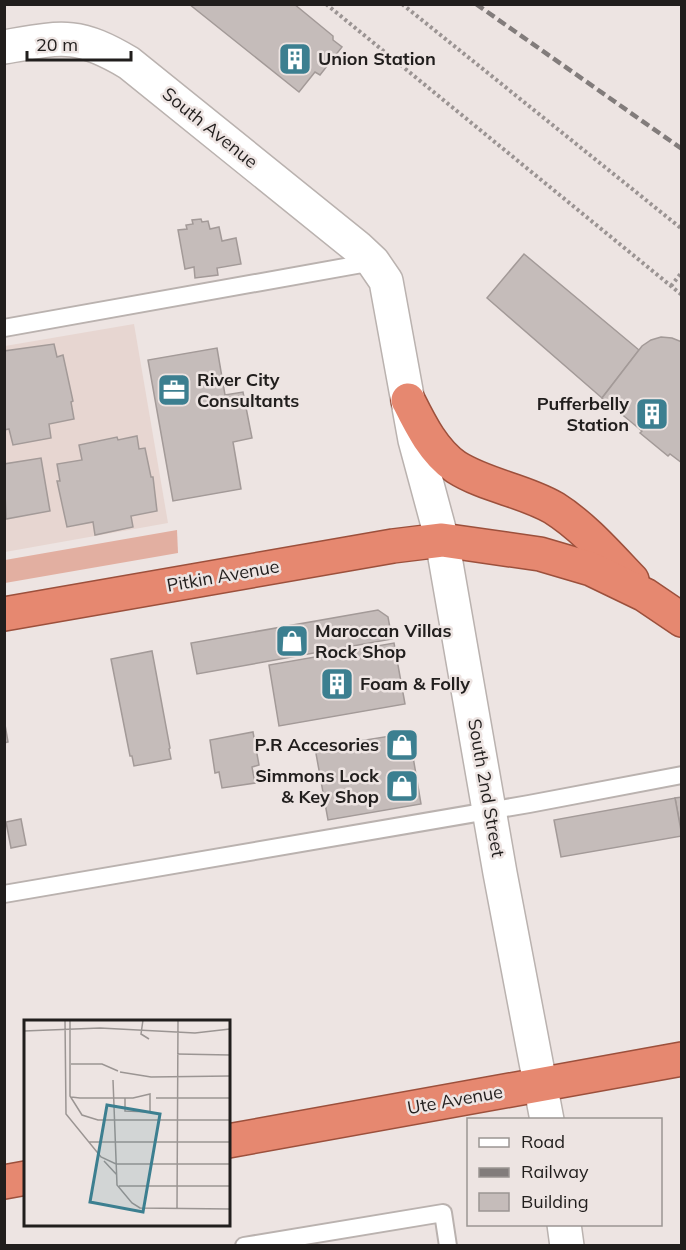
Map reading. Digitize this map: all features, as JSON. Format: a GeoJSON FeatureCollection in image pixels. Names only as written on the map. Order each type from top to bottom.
{"type":"FeatureCollection","features":[{"type":"Feature","properties":{"kind":"highway"},"geometry":{"type":"LineString","coordinates":[[408,400],[423,431],[455,466],[478,478],[528,495],[555,509],[590,537],[645,595],[681,620]]}},
{"type":"Feature","properties":{"kind":"highway","name":"Pitkin Avenue"},"geometry":{"type":"LineString","coordinates":[[4,614],[393,546],[442,540],[540,554],[591,569],[645,595]]}},
{"type":"Feature","properties":{"kind":"highway","name":"Ute Avenue"},"geometry":{"type":"LineString","coordinates":[[230,1142],[681,1059]]}},
{"type":"Feature","properties":{"kind":"highway"},"geometry":{"type":"LineString","coordinates":[[4,1182],[24,1178]]}},
{"type":"Feature","properties":{"kind":"street","name":"South Avenue"},"geometry":{"type":"LineString","coordinates":[[4,47],[53,39],[73,39],[106,49],[157,84],[379,272]]}},
{"type":"Feature","properties":{"kind":"street","name":"South 2nd Street"},"geometry":{"type":"LineString","coordinates":[[379,272],[415,440],[442,540],[500,873],[547,1118]]}},
{"type":"Feature","properties":{"kind":"street"},"geometry":{"type":"LineString","coordinates":[[564,1226],[567,1245]]}},
{"type":"Feature","properties":{"kind":"lane"},"geometry":{"type":"LineString","coordinates":[[4,328],[379,272]]}},
{"type":"Feature","properties":{"kind":"lane"},"geometry":{"type":"LineString","coordinates":[[4,894],[490,810],[681,774]]}},
{"type":"Feature","properties":{"kind":"lane"},"geometry":{"type":"LineString","coordinates":[[244,1245],[442,1213],[448,1245]]}},
{"type":"Feature","properties":{"kind":"path"},"geometry":{"type":"LineString","coordinates":[[326,4],[681,295]]}},
{"type":"Feature","properties":{"kind":"path"},"geometry":{"type":"LineString","coordinates":[[402,4],[681,229]]}},
{"type":"Feature","properties":{"kind":"path"},"geometry":{"type":"LineString","coordinates":[[671,286],[681,272]]}},
{"type":"Feature","properties":{"kind":"shaded area"},"geometry":{"type":"Polygon","coordinates":[[[134,324],[168,523],[5,552],[5,346],[134,324]]]}},
{"type":"Feature","properties":{"kind":"shaded area"},"geometry":{"type":"Polygon","coordinates":[[[177,530],[178,553],[5,583],[5,560],[177,530]]]}},
{"type":"Feature","properties":{"kind":"building","name":"Union Station"},"geometry":{"type":"Polygon","coordinates":[[[189,4],[294,4],[333,36],[333,40],[342,47],[320,75],[315,72],[299,92],[189,4]]]}},
{"type":"Feature","properties":{"kind":"building"},"geometry":{"type":"Polygon","coordinates":[[[201,219],[202,222],[208,221],[210,229],[219,227],[222,241],[236,238],[241,264],[217,268],[218,275],[195,278],[194,267],[185,269],[178,230],[187,229],[186,225],[193,224],[192,220],[201,219]]]}},
{"type":"Feature","properties":{"kind":"building"},"geometry":{"type":"Polygon","coordinates":[[[524,254],[639,350],[602,398],[487,298],[524,254]]]}},
{"type":"Feature","properties":{"kind":"building","name":"Pufferbelly Station"},"geometry":{"type":"Polygon","coordinates":[[[661,337],[682,342],[682,463],[670,454],[668,456],[602,398],[642,346],[661,337]]]}},
{"type":"Feature","properties":{"kind":"building"},"geometry":{"type":"Polygon","coordinates":[[[54,344],[57,357],[63,355],[73,401],[71,402],[74,419],[49,424],[51,438],[13,445],[9,429],[4,430],[4,351],[54,344]]]}},
{"type":"Feature","properties":{"kind":"building"},"geometry":{"type":"Polygon","coordinates":[[[217,348],[225,395],[243,392],[252,438],[233,442],[241,489],[173,501],[148,360],[217,348]]]}},
{"type":"Feature","properties":{"kind":"building"},"geometry":{"type":"Polygon","coordinates":[[[137,436],[139,449],[145,448],[151,477],[153,477],[157,511],[131,516],[133,527],[95,535],[93,522],[67,527],[57,481],[60,481],[57,464],[82,460],[79,445],[117,437],[118,440],[137,436]]]}},
{"type":"Feature","properties":{"kind":"building"},"geometry":{"type":"Polygon","coordinates":[[[41,458],[50,511],[6,519],[4,464],[41,458]]]}},
{"type":"Feature","properties":{"kind":"building","name":"Maroccan Villas Rock Shop"},"geometry":{"type":"Polygon","coordinates":[[[378,610],[388,617],[392,639],[197,674],[191,643],[378,610]]]}},
{"type":"Feature","properties":{"kind":"building","name":"Foam & Folly"},"geometry":{"type":"Polygon","coordinates":[[[394,643],[405,704],[279,726],[269,665],[394,643]]]}},
{"type":"Feature","properties":{"kind":"building"},"geometry":{"type":"Polygon","coordinates":[[[152,651],[171,759],[134,766],[132,756],[130,756],[111,659],[152,651]]]}},
{"type":"Feature","properties":{"kind":"building"},"geometry":{"type":"Polygon","coordinates":[[[4,719],[8,742],[4,743],[4,719]]]}},
{"type":"Feature","properties":{"kind":"building"},"geometry":{"type":"Polygon","coordinates":[[[253,732],[259,765],[252,767],[255,783],[222,788],[219,772],[215,773],[210,740],[253,732]]]}},
{"type":"Feature","properties":{"kind":"building"},"geometry":{"type":"Polygon","coordinates":[[[409,733],[421,804],[328,820],[315,748],[409,733]]]}},
{"type":"Feature","properties":{"kind":"building"},"geometry":{"type":"Polygon","coordinates":[[[682,797],[682,836],[675,798],[682,797]]]}},
{"type":"Feature","properties":{"kind":"building"},"geometry":{"type":"Polygon","coordinates":[[[675,798],[682,836],[561,857],[554,820],[675,798]]]}},
{"type":"Feature","properties":{"kind":"building"},"geometry":{"type":"Polygon","coordinates":[[[21,819],[26,845],[11,848],[6,822],[21,819]]]}},
{"type":"Feature","properties":{"kind":"railway"},"geometry":{"type":"LineString","coordinates":[[476,4],[682,149]]}},
{"type":"Feature","properties":{"kind":"place","name":"Union Station"},"geometry":{"type":"Point","coordinates":[295,59]}},
{"type":"Feature","properties":{"kind":"place","name":"River City Consultants"},"geometry":{"type":"Point","coordinates":[174,390]}},
{"type":"Feature","properties":{"kind":"place","name":"Pufferbelly Station"},"geometry":{"type":"Point","coordinates":[652,414]}},
{"type":"Feature","properties":{"kind":"place","name":"Maroccan Villas Rock Shop"},"geometry":{"type":"Point","coordinates":[292,641]}},
{"type":"Feature","properties":{"kind":"place","name":"Foam & Folly"},"geometry":{"type":"Point","coordinates":[337,684]}},
{"type":"Feature","properties":{"kind":"place","name":"P.R Accesories"},"geometry":{"type":"Point","coordinates":[402,745]}},
{"type":"Feature","properties":{"kind":"place","name":"Simmons Lock & Key Shop"},"geometry":{"type":"Point","coordinates":[402,786]}}]}
